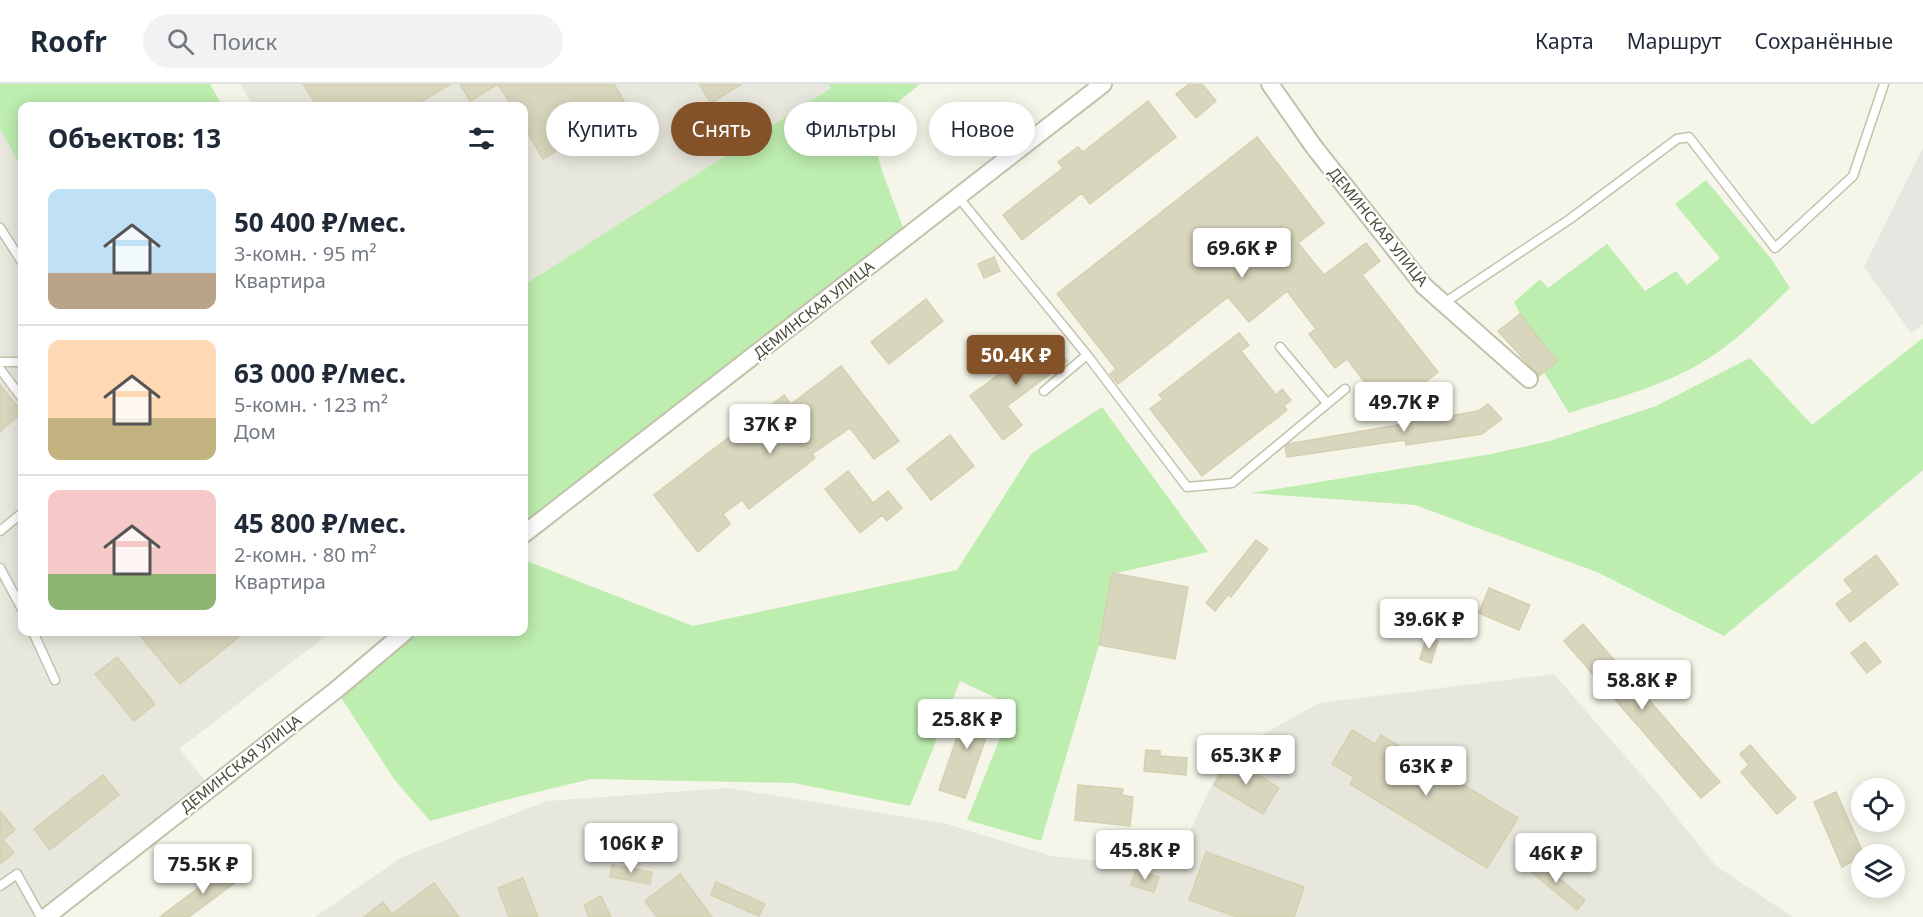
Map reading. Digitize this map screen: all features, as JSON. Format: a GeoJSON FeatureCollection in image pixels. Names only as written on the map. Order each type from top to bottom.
{"type":"FeatureCollection","features":[{"type":"Feature","properties":{"kind":"street","name":"ДЕМИНСКАЯ УЛИЦА"},"geometry":{"type":"LineString","coordinates":[[528,531],[1103,84]]}},
{"type":"Feature","properties":{"kind":"street","name":"ДЕМИНСКАЯ УЛИЦА"},"geometry":{"type":"LineString","coordinates":[[1270,84],[1391,246],[1424,286],[1529,379]]}},
{"type":"Feature","properties":{"kind":"street","name":"ДЕМИНСКАЯ УЛИЦА"},"geometry":{"type":"LineString","coordinates":[[46,917],[336,690],[400,636]]}},
{"type":"Feature","properties":{"kind":"lane"},"geometry":{"type":"LineString","coordinates":[[1444,303],[1570,219],[1677,139],[1689,137],[1775,248],[1853,176],[1884,84]]}},
{"type":"Feature","properties":{"kind":"lane"},"geometry":{"type":"LineString","coordinates":[[959,198],[1087,355],[1187,487],[1232,483],[1345,389]]}},
{"type":"Feature","properties":{"kind":"lane"},"geometry":{"type":"LineString","coordinates":[[0,228],[18,256]]}},
{"type":"Feature","properties":{"kind":"lane"},"geometry":{"type":"LineString","coordinates":[[1280,347],[1327,403]]}},
{"type":"Feature","properties":{"kind":"lane"},"geometry":{"type":"LineString","coordinates":[[1044,391],[1087,355]]}},
{"type":"Feature","properties":{"kind":"lane"},"geometry":{"type":"LineString","coordinates":[[0,362],[18,362]]}},
{"type":"Feature","properties":{"kind":"lane"},"geometry":{"type":"LineString","coordinates":[[0,369],[18,393]]}},
{"type":"Feature","properties":{"kind":"lane"},"geometry":{"type":"LineString","coordinates":[[0,531],[18,516]]}},
{"type":"Feature","properties":{"kind":"lane"},"geometry":{"type":"LineString","coordinates":[[0,568],[18,602]]}},
{"type":"Feature","properties":{"kind":"lane"},"geometry":{"type":"LineString","coordinates":[[35,636],[55,680]]}},
{"type":"Feature","properties":{"kind":"lane"},"geometry":{"type":"LineString","coordinates":[[0,886],[16,873],[41,917]]}},
{"type":"Feature","properties":{"kind":"shaded area"},"geometry":{"type":"Polygon","coordinates":[[[240,84],[828,84],[831,88],[809,102],[784,102],[784,118],[772,126],[772,102],[671,102],[671,156],[725,156],[528,282],[528,102],[251,102],[240,84]]]}},
{"type":"Feature","properties":{"kind":"shaded area"},"geometry":{"type":"Polygon","coordinates":[[[0,129],[18,162],[18,636],[326,636],[179,749],[211,788],[46,917],[0,917],[0,129]]]}},
{"type":"Feature","properties":{"kind":"shaded area"},"geometry":{"type":"Polygon","coordinates":[[[1923,148],[1923,324],[1911,333],[1864,267],[1923,148]]]}},
{"type":"Feature","properties":{"kind":"shaded area"},"geometry":{"type":"Polygon","coordinates":[[[1554,674],[1658,794],[1716,866],[1793,917],[315,917],[402,857],[547,801],[728,788],[947,824],[1052,856],[1150,866],[1184,843],[1227,754],[1319,703],[1554,674]]]}},
{"type":"Feature","properties":{"kind":"green space"},"geometry":{"type":"Polygon","coordinates":[[[0,84],[210,84],[220,102],[18,102],[18,162],[0,129],[0,84]]]}},
{"type":"Feature","properties":{"kind":"green space"},"geometry":{"type":"Polygon","coordinates":[[[828,84],[920,84],[898,102],[809,102],[831,88],[828,84]]]}},
{"type":"Feature","properties":{"kind":"green space"},"geometry":{"type":"Polygon","coordinates":[[[784,118],[784,156],[878,156],[907,238],[528,531],[528,282],[725,156],[772,156],[772,126],[784,118]]]}},
{"type":"Feature","properties":{"kind":"green space"},"geometry":{"type":"Polygon","coordinates":[[[1706,180],[1772,260],[1790,288],[1729,344],[1706,360],[1639,391],[1569,413],[1544,372],[1557,360],[1520,314],[1514,302],[1540,279],[1548,288],[1607,244],[1645,291],[1676,271],[1687,285],[1720,258],[1675,204],[1706,180]]]}},
{"type":"Feature","properties":{"kind":"green space"},"geometry":{"type":"Polygon","coordinates":[[[1923,338],[1923,470],[1724,636],[1597,572],[1415,505],[1251,493],[1491,454],[1550,441],[1656,406],[1750,358],[1812,425],[1923,338]]]}},
{"type":"Feature","properties":{"kind":"green space"},"geometry":{"type":"Polygon","coordinates":[[[1102,407],[1208,552],[1112,574],[1099,645],[1041,841],[967,820],[1013,706],[960,681],[910,806],[794,783],[591,779],[430,821],[394,779],[336,690],[400,636],[528,636],[528,562],[693,626],[957,570],[1031,454],[1102,407]]]}},
{"type":"Feature","properties":{"kind":"building"},"geometry":{"type":"Polygon","coordinates":[[[303,84],[451,84],[420,102],[314,102],[303,84]]]}},
{"type":"Feature","properties":{"kind":"building"},"geometry":{"type":"Polygon","coordinates":[[[460,84],[498,84],[470,101],[460,84]]]}},
{"type":"Feature","properties":{"kind":"building"},"geometry":{"type":"Polygon","coordinates":[[[498,84],[614,84],[624,102],[546,102],[546,156],[548,156],[543,159],[528,133],[528,102],[509,102],[498,84]]]}},
{"type":"Feature","properties":{"kind":"building"},"geometry":{"type":"Polygon","coordinates":[[[699,84],[742,84],[713,102],[710,102],[699,84]]]}},
{"type":"Feature","properties":{"kind":"building"},"geometry":{"type":"Polygon","coordinates":[[[1189,84],[1202,84],[1216,101],[1196,118],[1176,94],[1189,84]]]}},
{"type":"Feature","properties":{"kind":"building"},"geometry":{"type":"Polygon","coordinates":[[[1148,101],[1176,137],[1090,204],[1082,193],[1022,240],[1003,215],[1063,168],[1058,162],[1078,147],[1083,152],[1148,101]]]}},
{"type":"Feature","properties":{"kind":"building"},"geometry":{"type":"Polygon","coordinates":[[[1257,137],[1324,223],[1298,243],[1324,275],[1366,243],[1380,261],[1362,275],[1438,372],[1387,411],[1347,359],[1335,368],[1309,334],[1316,329],[1287,291],[1249,322],[1228,297],[1118,384],[1110,374],[1116,369],[1057,294],[1257,137]]]}},
{"type":"Feature","properties":{"kind":"building"},"geometry":{"type":"Polygon","coordinates":[[[994,257],[1000,271],[984,278],[978,264],[994,257]]]}},
{"type":"Feature","properties":{"kind":"building"},"geometry":{"type":"Polygon","coordinates":[[[926,299],[943,321],[889,364],[871,342],[926,299]]]}},
{"type":"Feature","properties":{"kind":"building"},"geometry":{"type":"Polygon","coordinates":[[[1520,314],[1557,361],[1539,376],[1498,331],[1520,314]]]}},
{"type":"Feature","properties":{"kind":"building"},"geometry":{"type":"Polygon","coordinates":[[[1239,333],[1249,345],[1241,351],[1276,395],[1282,389],[1291,400],[1284,406],[1287,410],[1202,476],[1150,409],[1163,399],[1159,395],[1239,333]]]}},
{"type":"Feature","properties":{"kind":"building"},"geometry":{"type":"Polygon","coordinates":[[[1049,337],[1067,361],[1007,406],[1022,425],[1003,440],[970,396],[1049,337]]]}},
{"type":"Feature","properties":{"kind":"building"},"geometry":{"type":"Polygon","coordinates":[[[841,366],[899,441],[874,459],[850,428],[812,454],[815,458],[749,509],[742,500],[723,514],[730,524],[698,552],[654,495],[784,395],[791,404],[841,366]]]}},
{"type":"Feature","properties":{"kind":"building"},"geometry":{"type":"Polygon","coordinates":[[[0,385],[18,407],[18,416],[0,432],[0,385]]]}},
{"type":"Feature","properties":{"kind":"building"},"geometry":{"type":"Polygon","coordinates":[[[1488,404],[1502,419],[1482,434],[1406,445],[1405,440],[1287,457],[1285,447],[1288,444],[1478,411],[1488,404]]]}},
{"type":"Feature","properties":{"kind":"building"},"geometry":{"type":"Polygon","coordinates":[[[950,435],[974,466],[931,500],[907,469],[950,435]]]}},
{"type":"Feature","properties":{"kind":"building"},"geometry":{"type":"Polygon","coordinates":[[[848,471],[873,503],[888,491],[902,508],[887,521],[882,515],[860,533],[825,489],[848,471]]]}},
{"type":"Feature","properties":{"kind":"building"},"geometry":{"type":"Polygon","coordinates":[[[1256,540],[1268,549],[1231,597],[1228,595],[1215,611],[1206,603],[1256,540]]]}},
{"type":"Feature","properties":{"kind":"building"},"geometry":{"type":"Polygon","coordinates":[[[1876,555],[1898,584],[1850,622],[1836,604],[1853,591],[1844,580],[1876,555]]]}},
{"type":"Feature","properties":{"kind":"building"},"geometry":{"type":"Polygon","coordinates":[[[1112,573],[1188,587],[1175,659],[1099,645],[1112,573]]]}},
{"type":"Feature","properties":{"kind":"building"},"geometry":{"type":"Polygon","coordinates":[[[1489,588],[1530,605],[1519,630],[1479,613],[1489,588]]]}},
{"type":"Feature","properties":{"kind":"building"},"geometry":{"type":"Polygon","coordinates":[[[1583,624],[1720,782],[1701,798],[1564,641],[1583,624]]]}},
{"type":"Feature","properties":{"kind":"building"},"geometry":{"type":"Polygon","coordinates":[[[140,636],[240,636],[180,684],[140,636]]]}},
{"type":"Feature","properties":{"kind":"building"},"geometry":{"type":"Polygon","coordinates":[[[1426,638],[1438,641],[1431,663],[1420,659],[1426,638]]]}},
{"type":"Feature","properties":{"kind":"building"},"geometry":{"type":"Polygon","coordinates":[[[1865,642],[1881,662],[1867,673],[1851,653],[1865,642]]]}},
{"type":"Feature","properties":{"kind":"building"},"geometry":{"type":"Polygon","coordinates":[[[117,657],[155,704],[134,721],[95,674],[117,657]]]}},
{"type":"Feature","properties":{"kind":"building"},"geometry":{"type":"Polygon","coordinates":[[[969,702],[995,711],[965,798],[939,790],[969,702]]]}},
{"type":"Feature","properties":{"kind":"building"},"geometry":{"type":"Polygon","coordinates":[[[1352,730],[1375,744],[1381,735],[1518,818],[1487,868],[1350,784],[1354,777],[1332,764],[1352,730]]]}},
{"type":"Feature","properties":{"kind":"building"},"geometry":{"type":"Polygon","coordinates":[[[1750,745],[1796,798],[1777,814],[1741,772],[1749,765],[1740,754],[1750,745]]]}},
{"type":"Feature","properties":{"kind":"building"},"geometry":{"type":"Polygon","coordinates":[[[1146,750],[1160,751],[1160,756],[1187,758],[1186,775],[1144,771],[1146,750]]]}},
{"type":"Feature","properties":{"kind":"building"},"geometry":{"type":"Polygon","coordinates":[[[1230,758],[1279,788],[1263,814],[1214,785],[1230,758]]]}},
{"type":"Feature","properties":{"kind":"building"},"geometry":{"type":"Polygon","coordinates":[[[103,775],[119,795],[50,850],[34,829],[103,775]]]}},
{"type":"Feature","properties":{"kind":"building"},"geometry":{"type":"Polygon","coordinates":[[[1078,785],[1123,789],[1122,795],[1133,797],[1130,826],[1075,820],[1078,785]]]}},
{"type":"Feature","properties":{"kind":"building"},"geometry":{"type":"Polygon","coordinates":[[[1836,792],[1851,826],[1851,832],[1854,832],[1859,844],[1851,844],[1851,862],[1842,867],[1814,802],[1836,792]]]}},
{"type":"Feature","properties":{"kind":"building"},"geometry":{"type":"Polygon","coordinates":[[[0,811],[15,830],[3,840],[14,853],[0,864],[0,811]]]}},
{"type":"Feature","properties":{"kind":"building"},"geometry":{"type":"Polygon","coordinates":[[[1206,852],[1304,887],[1294,917],[1237,917],[1189,900],[1206,852]]]}},
{"type":"Feature","properties":{"kind":"building"},"geometry":{"type":"Polygon","coordinates":[[[1536,859],[1585,900],[1577,910],[1528,869],[1536,859]]]}},
{"type":"Feature","properties":{"kind":"building"},"geometry":{"type":"Polygon","coordinates":[[[612,865],[652,872],[650,884],[610,877],[612,865]]]}},
{"type":"Feature","properties":{"kind":"building"},"geometry":{"type":"Polygon","coordinates":[[[226,867],[237,881],[189,917],[160,917],[226,867]]]}},
{"type":"Feature","properties":{"kind":"building"},"geometry":{"type":"Polygon","coordinates":[[[1136,870],[1159,877],[1154,892],[1131,885],[1136,870]]]}},
{"type":"Feature","properties":{"kind":"building"},"geometry":{"type":"Polygon","coordinates":[[[680,874],[712,917],[657,917],[645,901],[680,874]]]}},
{"type":"Feature","properties":{"kind":"building"},"geometry":{"type":"Polygon","coordinates":[[[523,878],[538,917],[509,917],[498,888],[523,878]]]}},
{"type":"Feature","properties":{"kind":"building"},"geometry":{"type":"Polygon","coordinates":[[[716,882],[765,904],[759,916],[711,895],[716,882]]]}},
{"type":"Feature","properties":{"kind":"building"},"geometry":{"type":"Polygon","coordinates":[[[434,883],[459,917],[364,917],[383,902],[392,914],[434,883]]]}},
{"type":"Feature","properties":{"kind":"building"},"geometry":{"type":"Polygon","coordinates":[[[601,896],[611,917],[589,917],[584,905],[601,896]]]}}]}
